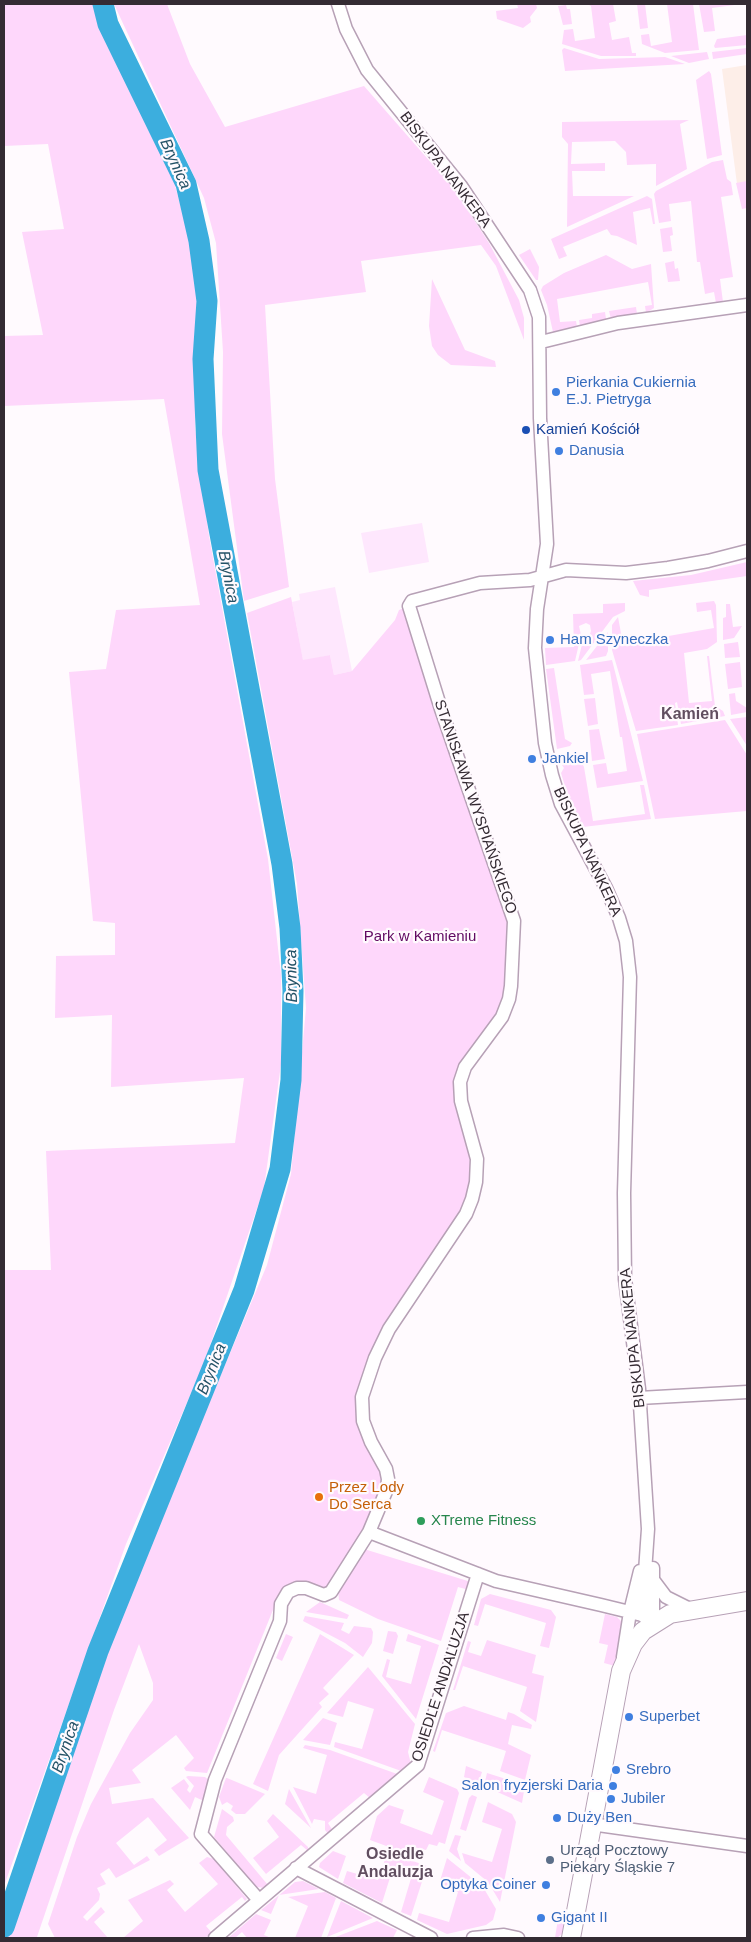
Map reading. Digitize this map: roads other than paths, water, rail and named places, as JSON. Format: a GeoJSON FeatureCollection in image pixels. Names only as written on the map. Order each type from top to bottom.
{"type":"FeatureCollection","features":[{"type":"Feature","properties":{"kind":"street","name":"BISKUPA NANKERA"},"geometry":{"type":"LineString","coordinates":[[338,4],[359,58],[375,83],[462,186],[530,290],[539,317],[541,342],[540,418],[547,544],[537,609],[534,648],[543,724],[552,775],[568,818],[614,905],[628,952],[631,1002],[624,1193],[625,1279],[639,1398],[648,1547],[654,1581],[642,1617]]}},
{"type":"Feature","properties":{"kind":"street"},"geometry":{"type":"LineString","coordinates":[[541,342],[618,324],[747,305]]}},
{"type":"Feature","properties":{"kind":"street","name":"STANISŁAWA WYSPIAŃSKIEGO"},"geometry":{"type":"LineString","coordinates":[[258,1899],[201,1834],[216,1780],[280,1621],[281,1604],[288,1592],[296,1588],[306,1588],[324,1595],[331,1592],[369,1532],[387,1489],[386,1469],[371,1442],[364,1421],[362,1397],[375,1358],[389,1329],[466,1214],[472,1199],[476,1182],[477,1159],[461,1101],[460,1082],[466,1067],[505,1011],[511,986],[514,921],[441,709],[409,606],[412,601],[480,583],[530,580],[566,570],[626,573],[668,568],[708,561],[747,551]]}},
{"type":"Feature","properties":{"kind":"street"},"geometry":{"type":"LineString","coordinates":[[639,1398],[747,1392]]}},
{"type":"Feature","properties":{"kind":"street"},"geometry":{"type":"LineString","coordinates":[[369,1532],[496,1581],[642,1617],[747,1601]]}},
{"type":"Feature","properties":{"kind":"street","name":"BISKUPA NANKERA"},"geometry":{"type":"LineString","coordinates":[[642,1617],[648,1547]]}},
{"type":"Feature","properties":{"kind":"street","name":"OSIEDLE ANDALUZJA"},"geometry":{"type":"LineString","coordinates":[[215,1938],[258,1899],[418,1765],[478,1574]]}},
{"type":"Feature","properties":{"kind":"street"},"geometry":{"type":"LineString","coordinates":[[654,1581],[666,1597],[690,1609]]}},
{"type":"Feature","properties":{"kind":"street"},"geometry":{"type":"LineString","coordinates":[[621,1671],[642,1617]]}},
{"type":"Feature","properties":{"kind":"street"},"geometry":{"type":"LineString","coordinates":[[571,1938],[621,1671],[642,1617]]}},
{"type":"Feature","properties":{"kind":"street"},"geometry":{"type":"LineString","coordinates":[[591,1824],[747,1846]]}},
{"type":"Feature","properties":{"kind":"street"},"geometry":{"type":"LineString","coordinates":[[296,1868],[431,1938]]}},
{"type":"Feature","properties":{"kind":"street"},"geometry":{"type":"LineString","coordinates":[[473,1938],[504,1935],[518,1938]]}},
{"type":"Feature","properties":{"kind":"waterway","name":"Brynica"},"geometry":{"type":"LineString","coordinates":[[4,1927],[98,1651],[244,1290],[280,1169],[291,1080],[293,991],[290,928],[282,864],[208,470],[203,359],[207,301],[199,241],[186,184],[108,24],[103,4]]}},
{"type":"Feature","properties":{"kind":"place","name":"Pierkania Cukiernia E.J. Pietryga"},"geometry":{"type":"Point","coordinates":[556,392]}},
{"type":"Feature","properties":{"kind":"place","name":"Kamień Kościół"},"geometry":{"type":"Point","coordinates":[526,430]}},
{"type":"Feature","properties":{"kind":"place","name":"Danusia"},"geometry":{"type":"Point","coordinates":[559,451]}},
{"type":"Feature","properties":{"kind":"place","name":"Ham Szyneczka"},"geometry":{"type":"Point","coordinates":[550,640]}},
{"type":"Feature","properties":{"kind":"place","name":"Jankiel"},"geometry":{"type":"Point","coordinates":[532,759]}},
{"type":"Feature","properties":{"kind":"place","name":"Przez Lody Do Serca"},"geometry":{"type":"Point","coordinates":[319,1497]}},
{"type":"Feature","properties":{"kind":"place","name":"XTreme Fitness"},"geometry":{"type":"Point","coordinates":[421,1521]}},
{"type":"Feature","properties":{"kind":"place","name":"Superbet"},"geometry":{"type":"Point","coordinates":[629,1717]}},
{"type":"Feature","properties":{"kind":"place","name":"Srebro"},"geometry":{"type":"Point","coordinates":[616,1770]}},
{"type":"Feature","properties":{"kind":"place","name":"Salon fryzjerski Daria"},"geometry":{"type":"Point","coordinates":[613,1786]}},
{"type":"Feature","properties":{"kind":"place","name":"Jubiler"},"geometry":{"type":"Point","coordinates":[611,1799]}},
{"type":"Feature","properties":{"kind":"place","name":"Duży Ben"},"geometry":{"type":"Point","coordinates":[557,1818]}},
{"type":"Feature","properties":{"kind":"place","name":"Urząd Pocztowy Piekary Śląskie 7"},"geometry":{"type":"Point","coordinates":[550,1860]}},
{"type":"Feature","properties":{"kind":"place","name":"Optyka Coiner"},"geometry":{"type":"Point","coordinates":[546,1885]}},
{"type":"Feature","properties":{"kind":"place","name":"Gigant II"},"geometry":{"type":"Point","coordinates":[541,1918]}},
{"type":"Feature","properties":{"kind":"district","name":"Kamień"},"geometry":{"type":"Point","coordinates":[690,715]}},
{"type":"Feature","properties":{"kind":"district","name":"Osiedle Andaluzja"},"geometry":{"type":"Point","coordinates":[395,1864]}},
{"type":"Feature","properties":{"kind":"park label","name":"Park w Kamieniu"},"geometry":{"type":"Point","coordinates":[420,937]}}]}
